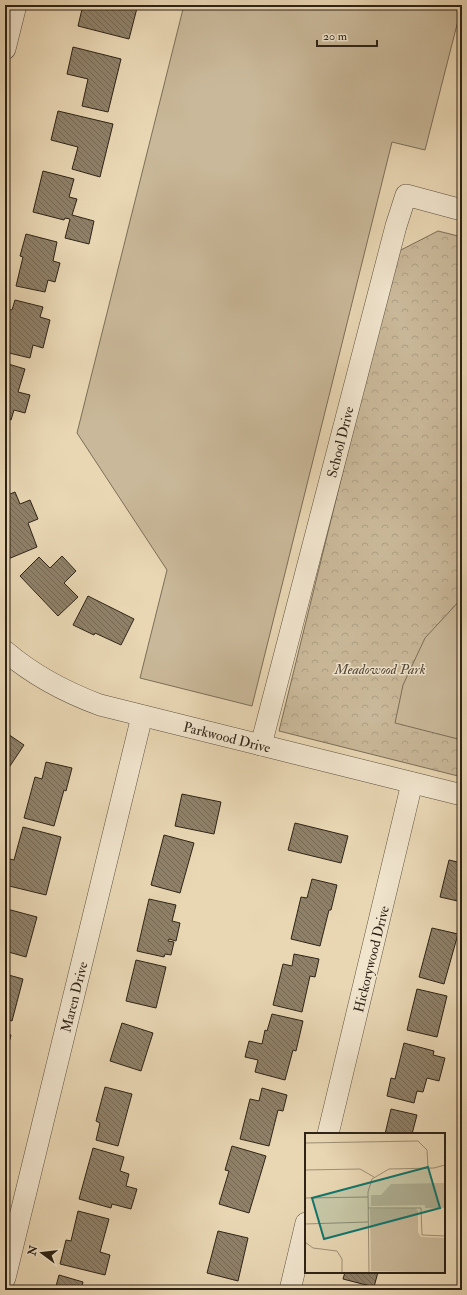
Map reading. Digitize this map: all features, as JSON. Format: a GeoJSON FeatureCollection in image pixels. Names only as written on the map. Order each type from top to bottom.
{"type":"FeatureCollection","features":[{"type":"Feature","properties":{"kind":"street"},"geometry":{"type":"LineString","coordinates":[[5,50],[12,6]]}},
{"type":"Feature","properties":{"kind":"street","name":"School Drive"},"geometry":{"type":"LineString","coordinates":[[261,745],[396,226],[406,196],[462,210]]}},
{"type":"Feature","properties":{"kind":"street","name":"Parkwood Drive"},"geometry":{"type":"LineString","coordinates":[[5,650],[26,667],[56,686],[100,705],[462,795]]}},
{"type":"Feature","properties":{"kind":"street","name":"Maren Drive"},"geometry":{"type":"LineString","coordinates":[[5,1278],[142,716]]}},
{"type":"Feature","properties":{"kind":"street","name":"Hickorywood Drive"},"geometry":{"type":"LineString","coordinates":[[328,1133],[412,783]]}},
{"type":"Feature","properties":{"kind":"street"},"geometry":{"type":"LineString","coordinates":[[290,1290],[305,1227]]}},
{"type":"Feature","properties":{"kind":"green space"},"geometry":{"type":"Polygon","coordinates":[[[184,5],[462,5],[425,150],[392,142],[252,706],[140,678],[167,570],[77,433],[184,5]]]}},
{"type":"Feature","properties":{"kind":"green space","name":"Meadowood Park"},"geometry":{"type":"Polygon","coordinates":[[[438,231],[462,237],[462,777],[279,731],[397,252],[438,231]]]}},
{"type":"Feature","properties":{"kind":"green space"},"geometry":{"type":"Polygon","coordinates":[[[462,598],[462,740],[395,723],[403,685],[425,638],[462,598]]]}},
{"type":"Feature","properties":{"kind":"building"},"geometry":{"type":"Polygon","coordinates":[[[83,5],[127,5],[137,8],[129,39],[78,26],[83,5]]]}},
{"type":"Feature","properties":{"kind":"building"},"geometry":{"type":"Polygon","coordinates":[[[73,47],[121,59],[108,112],[82,106],[88,79],[67,74],[73,47]]]}},
{"type":"Feature","properties":{"kind":"building"},"geometry":{"type":"Polygon","coordinates":[[[58,111],[113,124],[100,177],[72,169],[78,147],[51,140],[58,111]]]}},
{"type":"Feature","properties":{"kind":"building"},"geometry":{"type":"Polygon","coordinates":[[[43,171],[74,179],[69,197],[77,199],[72,215],[94,221],[89,244],[65,238],[70,219],[65,218],[64,220],[33,212],[43,171]]]}},
{"type":"Feature","properties":{"kind":"building"},"geometry":{"type":"Polygon","coordinates":[[[26,234],[57,242],[53,261],[60,263],[55,282],[48,280],[45,292],[16,286],[23,257],[20,256],[26,234]]]}},
{"type":"Feature","properties":{"kind":"building"},"geometry":{"type":"Polygon","coordinates":[[[15,300],[43,307],[40,317],[50,320],[43,348],[33,345],[30,358],[5,352],[5,309],[12,310],[15,300]]]}},
{"type":"Feature","properties":{"kind":"building"},"geometry":{"type":"Polygon","coordinates":[[[5,363],[25,369],[18,392],[30,395],[25,413],[14,410],[11,420],[5,418],[5,363]]]}},
{"type":"Feature","properties":{"kind":"building"},"geometry":{"type":"Polygon","coordinates":[[[5,432],[9,432],[9,486],[5,486],[5,432]]]}},
{"type":"Feature","properties":{"kind":"building"},"geometry":{"type":"Polygon","coordinates":[[[15,492],[20,504],[30,500],[38,519],[28,523],[37,547],[8,559],[5,551],[5,496],[15,492]]]}},
{"type":"Feature","properties":{"kind":"building"},"geometry":{"type":"Polygon","coordinates":[[[62,556],[76,571],[64,583],[78,597],[58,616],[20,576],[39,557],[50,568],[62,556]]]}},
{"type":"Feature","properties":{"kind":"building"},"geometry":{"type":"Polygon","coordinates":[[[88,596],[134,619],[121,645],[73,625],[88,596]]]}},
{"type":"Feature","properties":{"kind":"building"},"geometry":{"type":"Polygon","coordinates":[[[5,732],[24,745],[6,772],[5,772],[5,732]]]}},
{"type":"Feature","properties":{"kind":"building"},"geometry":{"type":"Polygon","coordinates":[[[46,762],[72,768],[54,826],[24,818],[35,777],[42,779],[46,762]]]}},
{"type":"Feature","properties":{"kind":"building"},"geometry":{"type":"Polygon","coordinates":[[[182,794],[221,802],[214,834],[175,826],[182,794]]]}},
{"type":"Feature","properties":{"kind":"building"},"geometry":{"type":"Polygon","coordinates":[[[295,823],[348,836],[341,863],[288,850],[295,823]]]}},
{"type":"Feature","properties":{"kind":"building"},"geometry":{"type":"Polygon","coordinates":[[[23,827],[61,837],[46,895],[5,885],[5,858],[14,860],[23,827]]]}},
{"type":"Feature","properties":{"kind":"building"},"geometry":{"type":"Polygon","coordinates":[[[164,835],[194,843],[180,893],[151,885],[164,835]]]}},
{"type":"Feature","properties":{"kind":"building"},"geometry":{"type":"Polygon","coordinates":[[[449,860],[462,863],[462,902],[440,897],[449,860]]]}},
{"type":"Feature","properties":{"kind":"building"},"geometry":{"type":"Polygon","coordinates":[[[312,879],[337,885],[320,946],[291,939],[301,897],[307,898],[312,879]]]}},
{"type":"Feature","properties":{"kind":"building"},"geometry":{"type":"Polygon","coordinates":[[[149,899],[176,905],[172,921],[180,923],[176,941],[169,939],[168,941],[174,942],[171,955],[165,954],[164,957],[137,951],[149,899]]]}},
{"type":"Feature","properties":{"kind":"building"},"geometry":{"type":"Polygon","coordinates":[[[7,909],[37,917],[26,957],[5,951],[5,915],[7,909]]]}},
{"type":"Feature","properties":{"kind":"building"},"geometry":{"type":"Polygon","coordinates":[[[432,928],[458,934],[444,984],[419,977],[432,928]]]}},
{"type":"Feature","properties":{"kind":"building"},"geometry":{"type":"Polygon","coordinates":[[[294,954],[319,959],[315,977],[310,976],[302,1012],[273,1005],[283,964],[292,966],[294,954]]]}},
{"type":"Feature","properties":{"kind":"building"},"geometry":{"type":"Polygon","coordinates":[[[136,960],[166,967],[156,1008],[126,1001],[136,960]]]}},
{"type":"Feature","properties":{"kind":"building"},"geometry":{"type":"Polygon","coordinates":[[[5,974],[23,979],[12,1021],[5,1019],[5,974]]]}},
{"type":"Feature","properties":{"kind":"building"},"geometry":{"type":"Polygon","coordinates":[[[417,989],[447,996],[437,1037],[407,1030],[417,989]]]}},
{"type":"Feature","properties":{"kind":"building"},"geometry":{"type":"Polygon","coordinates":[[[272,1014],[303,1021],[296,1051],[293,1050],[285,1080],[255,1072],[258,1060],[245,1057],[249,1041],[262,1044],[265,1030],[267,1031],[272,1014]]]}},
{"type":"Feature","properties":{"kind":"building"},"geometry":{"type":"Polygon","coordinates":[[[122,1023],[153,1033],[141,1071],[110,1061],[122,1023]]]}},
{"type":"Feature","properties":{"kind":"building"},"geometry":{"type":"Polygon","coordinates":[[[5,1034],[11,1035],[5,1058],[5,1034]]]}},
{"type":"Feature","properties":{"kind":"building"},"geometry":{"type":"Polygon","coordinates":[[[404,1043],[434,1051],[433,1055],[445,1058],[439,1081],[427,1078],[423,1092],[417,1091],[414,1103],[387,1096],[391,1078],[395,1079],[404,1043]]]}},
{"type":"Feature","properties":{"kind":"building"},"geometry":{"type":"Polygon","coordinates":[[[105,1087],[132,1094],[118,1146],[96,1140],[100,1123],[96,1121],[105,1087]]]}},
{"type":"Feature","properties":{"kind":"building"},"geometry":{"type":"Polygon","coordinates":[[[262,1088],[287,1095],[283,1111],[278,1110],[269,1146],[240,1139],[250,1099],[259,1101],[262,1088]]]}},
{"type":"Feature","properties":{"kind":"building"},"geometry":{"type":"Polygon","coordinates":[[[391,1109],[417,1115],[412,1133],[385,1133],[391,1109]]]}},
{"type":"Feature","properties":{"kind":"building"},"geometry":{"type":"Polygon","coordinates":[[[232,1146],[266,1156],[249,1213],[219,1204],[229,1171],[225,1170],[232,1146]]]}},
{"type":"Feature","properties":{"kind":"building"},"geometry":{"type":"Polygon","coordinates":[[[93,1148],[124,1157],[120,1171],[129,1174],[126,1186],[137,1189],[131,1209],[112,1204],[111,1208],[79,1199],[93,1148]]]}},
{"type":"Feature","properties":{"kind":"building"},"geometry":{"type":"Polygon","coordinates":[[[78,1211],[109,1219],[100,1252],[110,1255],[105,1275],[60,1264],[66,1240],[71,1241],[78,1211]]]}},
{"type":"Feature","properties":{"kind":"building"},"geometry":{"type":"Polygon","coordinates":[[[218,1231],[248,1238],[238,1281],[207,1273],[218,1231]]]}},
{"type":"Feature","properties":{"kind":"building"},"geometry":{"type":"Polygon","coordinates":[[[345,1273],[378,1273],[374,1287],[343,1279],[345,1273]]]}},
{"type":"Feature","properties":{"kind":"building"},"geometry":{"type":"Polygon","coordinates":[[[59,1275],[83,1282],[81,1290],[55,1290],[59,1275]]]}}]}
